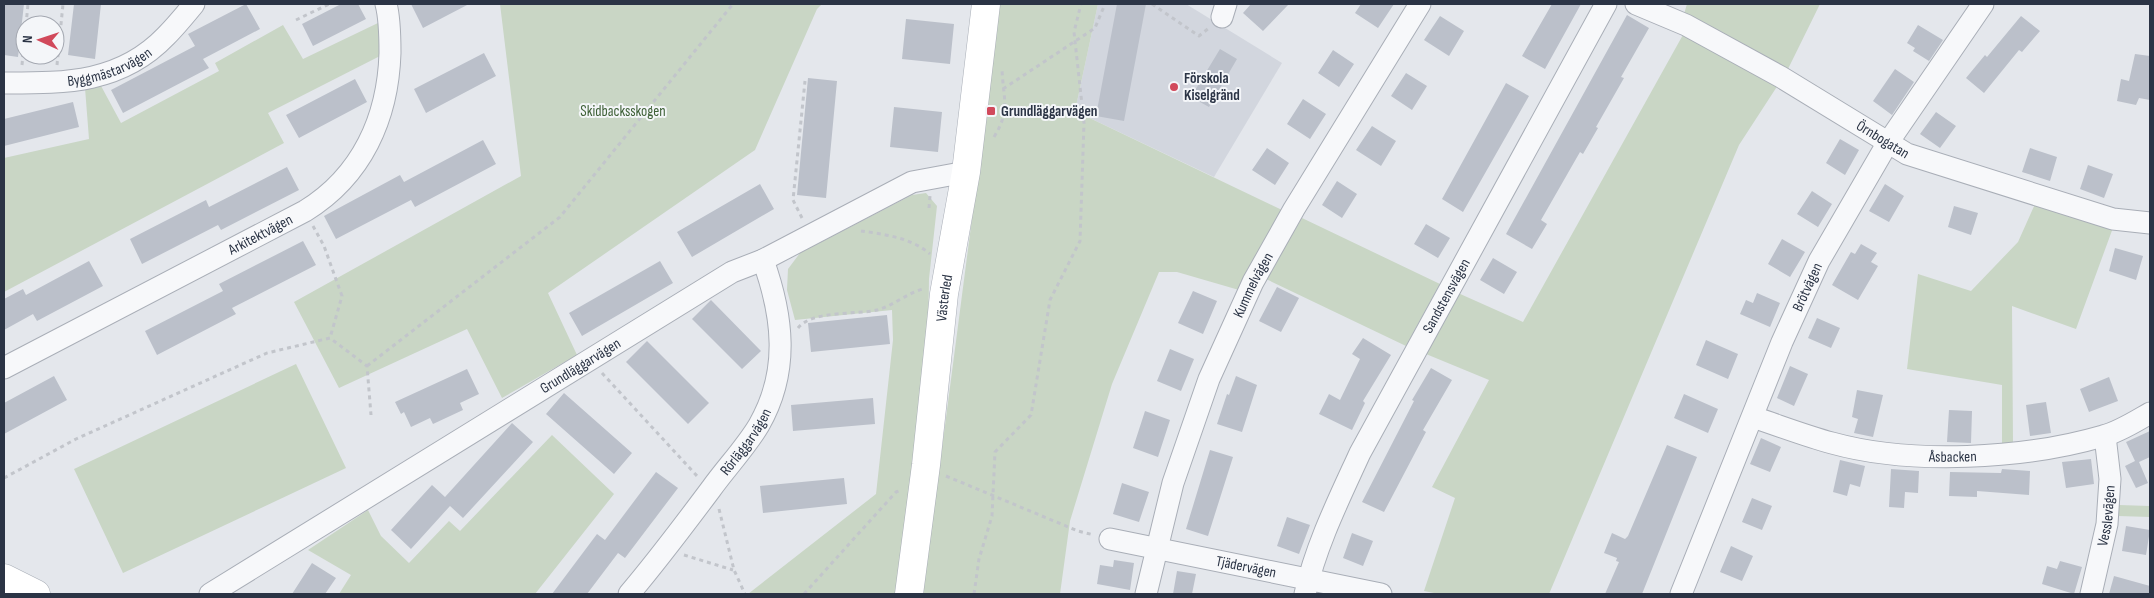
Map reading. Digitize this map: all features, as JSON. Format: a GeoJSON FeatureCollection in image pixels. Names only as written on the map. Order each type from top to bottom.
{"type":"FeatureCollection","features":[{"type":"Feature","properties":{"kind":"street","name":"Byggmästarvägen"},"geometry":{"type":"LineString","coordinates":[[12,83],[55,83],[103,75],[128,65],[166,37],[194,4]]}},
{"type":"Feature","properties":{"kind":"street","name":"Arkitektvägen"},"geometry":{"type":"LineString","coordinates":[[4,368],[305,211],[318,203],[343,180],[357,163],[372,136],[385,103],[390,39],[386,4]]}},
{"type":"Feature","properties":{"kind":"street","name":"Västerled"},"geometry":{"type":"LineString","coordinates":[[909,594],[936,475],[944,294],[966,172],[986,4]]}},
{"type":"Feature","properties":{"kind":"street","name":"Kummelvägen"},"geometry":{"type":"LineString","coordinates":[[1146,594],[1173,483],[1209,379],[1253,282],[1294,209],[1420,4]]}},
{"type":"Feature","properties":{"kind":"street","name":"Sandstensvägen"},"geometry":{"type":"LineString","coordinates":[[1306,586],[1335,508],[1360,453],[1606,4]]}},
{"type":"Feature","properties":{"kind":"street","name":"Örnbogatan"},"geometry":{"type":"LineString","coordinates":[[1636,4],[1686,25],[1781,77],[1887,144],[1907,154],[2113,219],[2150,223]]}},
{"type":"Feature","properties":{"kind":"street","name":"Brötvägen"},"geometry":{"type":"LineString","coordinates":[[1681,594],[1782,342],[1819,261],[1887,144],[1984,4]]}},
{"type":"Feature","properties":{"kind":"street","name":"Grundläggarvägen"},"geometry":{"type":"LineString","coordinates":[[210,594],[732,272],[763,260],[912,182],[966,172]]}},
{"type":"Feature","properties":{"kind":"street","name":"Rörläggarvägen"},"geometry":{"type":"LineString","coordinates":[[629,594],[666,550],[758,426],[772,396],[780,366],[780,323],[774,291],[763,260]]}},
{"type":"Feature","properties":{"kind":"street","name":"Åsbacken"},"geometry":{"type":"LineString","coordinates":[[1753,417],[1833,444],[1884,453],[1965,457],[2051,448],[2105,436],[2150,413]]}},
{"type":"Feature","properties":{"kind":"street","name":"Vesslevägen"},"geometry":{"type":"LineString","coordinates":[[2091,594],[2108,524],[2110,479],[2105,436]]}},
{"type":"Feature","properties":{"kind":"street","name":"Tjädervägen"},"geometry":{"type":"LineString","coordinates":[[1110,539],[1306,586],[1381,594]]}},
{"type":"Feature","properties":{"kind":"street"},"geometry":{"type":"LineString","coordinates":[[4,578],[36,594]]}},
{"type":"Feature","properties":{"kind":"path"},"geometry":{"type":"LineString","coordinates":[[55,83],[63,4]]}},
{"type":"Feature","properties":{"kind":"path"},"geometry":{"type":"LineString","coordinates":[[296,20],[329,4]]}},
{"type":"Feature","properties":{"kind":"path"},"geometry":{"type":"LineString","coordinates":[[367,366],[560,217],[733,4]]}},
{"type":"Feature","properties":{"kind":"path"},"geometry":{"type":"LineString","coordinates":[[974,594],[979,559],[992,516],[995,452],[1032,415],[1050,300],[1080,241],[1084,123],[1074,32],[1081,4]]}},
{"type":"Feature","properties":{"kind":"path"},"geometry":{"type":"LineString","coordinates":[[976,98],[1003,89],[1095,28],[1105,4]]}},
{"type":"Feature","properties":{"kind":"path"},"geometry":{"type":"LineString","coordinates":[[1152,4],[1199,36],[1224,10]]}},
{"type":"Feature","properties":{"kind":"path"},"geometry":{"type":"LineString","coordinates":[[992,139],[1002,124],[1007,100],[1003,89],[1002,60]]}},
{"type":"Feature","properties":{"kind":"path"},"geometry":{"type":"LineString","coordinates":[[12,83],[17,65]]}},
{"type":"Feature","properties":{"kind":"path"},"geometry":{"type":"LineString","coordinates":[[805,81],[793,200],[811,234]]}},
{"type":"Feature","properties":{"kind":"path"},"geometry":{"type":"LineString","coordinates":[[305,211],[324,246],[342,296],[330,338]]}},
{"type":"Feature","properties":{"kind":"path"},"geometry":{"type":"LineString","coordinates":[[851,230],[884,234],[909,242],[924,249],[934,258]]}},
{"type":"Feature","properties":{"kind":"path"},"geometry":{"type":"LineString","coordinates":[[793,335],[804,321],[877,310],[917,291],[931,287]]}},
{"type":"Feature","properties":{"kind":"path"},"geometry":{"type":"LineString","coordinates":[[330,338],[367,366],[371,414]]}},
{"type":"Feature","properties":{"kind":"path"},"geometry":{"type":"LineString","coordinates":[[4,478],[76,439],[267,354],[330,338]]}},
{"type":"Feature","properties":{"kind":"path"},"geometry":{"type":"LineString","coordinates":[[590,360],[710,490],[717,505],[734,570],[745,594]]}},
{"type":"Feature","properties":{"kind":"path"},"geometry":{"type":"LineString","coordinates":[[804,594],[896,492],[936,475],[1078,531],[1110,539]]}},
{"type":"Feature","properties":{"kind":"path"},"geometry":{"type":"LineString","coordinates":[[666,550],[734,570]]}},
{"type":"Feature","properties":{"kind":"shaded area","name":"Förskola Kiselgränd"},"geometry":{"type":"Polygon","coordinates":[[[1098,4],[1186,4],[1282,63],[1214,177],[1075,111],[1098,4]]]}},
{"type":"Feature","properties":{"kind":"green space","name":"Skidbacksskogen"},"geometry":{"type":"Polygon","coordinates":[[[500,4],[822,4],[817,9],[755,150],[548,293],[577,355],[502,398],[467,329],[339,388],[294,302],[521,176],[500,4]]]}},
{"type":"Feature","properties":{"kind":"green space"},"geometry":{"type":"Polygon","coordinates":[[[1000,4],[1098,4],[1075,111],[1282,210],[1239,290],[1177,272],[1159,272],[1112,384],[1070,521],[1060,594],[923,594],[1000,4]]]}},
{"type":"Feature","properties":{"kind":"green space"},"geometry":{"type":"Polygon","coordinates":[[[1687,4],[1820,4],[1787,71],[1684,14],[1687,4]]]}},
{"type":"Feature","properties":{"kind":"green space"},"geometry":{"type":"Polygon","coordinates":[[[378,23],[380,56],[268,113],[284,143],[4,292],[4,158],[89,139],[85,88],[100,84],[121,123],[219,71],[215,63],[283,25],[303,59],[378,23]]]}},
{"type":"Feature","properties":{"kind":"green space"},"geometry":{"type":"Polygon","coordinates":[[[1684,33],[1778,85],[1739,145],[1549,594],[1439,594],[1424,591],[1455,498],[1432,487],[1489,380],[1426,354],[1458,293],[1523,322],[1684,33]]]}},
{"type":"Feature","properties":{"kind":"green space"},"geometry":{"type":"Polygon","coordinates":[[[926,193],[937,206],[929,279],[926,465],[913,594],[748,594],[876,494],[893,340],[892,310],[795,320],[787,290],[788,269],[800,253],[912,195],[926,193]]]}},
{"type":"Feature","properties":{"kind":"green space"},"geometry":{"type":"Polygon","coordinates":[[[2035,204],[2114,225],[2076,329],[2012,306],[2013,443],[2002,445],[2002,385],[1907,369],[1918,274],[1971,291],[2018,242],[2035,204]]]}},
{"type":"Feature","properties":{"kind":"green space"},"geometry":{"type":"Polygon","coordinates":[[[1302,218],[1440,284],[1406,346],[1266,279],[1302,218]]]}},
{"type":"Feature","properties":{"kind":"green space"},"geometry":{"type":"Polygon","coordinates":[[[296,364],[346,468],[123,573],[74,469],[296,364]]]}},
{"type":"Feature","properties":{"kind":"green space"},"geometry":{"type":"Polygon","coordinates":[[[552,435],[614,494],[535,594],[339,594],[351,575],[308,550],[368,510],[381,536],[409,563],[449,521],[460,531],[552,435]]]}},
{"type":"Feature","properties":{"kind":"green space"},"geometry":{"type":"Polygon","coordinates":[[[2119,505],[2150,506],[2150,517],[2118,516],[2119,505]]]}},
{"type":"Feature","properties":{"kind":"building"},"geometry":{"type":"Polygon","coordinates":[[[4,4],[24,4],[23,15],[15,15],[15,57],[4,55],[4,4]]]}},
{"type":"Feature","properties":{"kind":"building"},"geometry":{"type":"Polygon","coordinates":[[[74,4],[101,4],[95,59],[68,55],[74,4]]]}},
{"type":"Feature","properties":{"kind":"building"},"geometry":{"type":"Polygon","coordinates":[[[246,4],[260,29],[203,59],[209,68],[123,113],[111,90],[195,46],[188,34],[246,4]]]}},
{"type":"Feature","properties":{"kind":"building"},"geometry":{"type":"Polygon","coordinates":[[[341,4],[358,4],[366,19],[313,46],[302,24],[341,4]]]}},
{"type":"Feature","properties":{"kind":"building"},"geometry":{"type":"Polygon","coordinates":[[[411,4],[469,4],[423,28],[411,4]]]}},
{"type":"Feature","properties":{"kind":"building"},"geometry":{"type":"Polygon","coordinates":[[[1117,4],[1146,4],[1124,121],[1096,116],[1117,4]]]}},
{"type":"Feature","properties":{"kind":"building"},"geometry":{"type":"Polygon","coordinates":[[[1251,4],[1289,4],[1263,31],[1243,13],[1251,4]]]}},
{"type":"Feature","properties":{"kind":"building"},"geometry":{"type":"Polygon","coordinates":[[[1361,4],[1394,4],[1378,28],[1355,13],[1361,4]]]}},
{"type":"Feature","properties":{"kind":"building"},"geometry":{"type":"Polygon","coordinates":[[[1552,4],[1581,4],[1545,69],[1522,56],[1552,4]]]}},
{"type":"Feature","properties":{"kind":"building"},"geometry":{"type":"Polygon","coordinates":[[[1627,15],[1649,28],[1621,77],[1624,78],[1596,127],[1598,128],[1583,154],[1580,152],[1541,220],[1547,224],[1532,249],[1506,234],[1627,15]]]}},
{"type":"Feature","properties":{"kind":"building"},"geometry":{"type":"Polygon","coordinates":[[[1440,16],[1464,31],[1449,56],[1424,40],[1440,16]]]}},
{"type":"Feature","properties":{"kind":"building"},"geometry":{"type":"Polygon","coordinates":[[[2021,16],[2040,31],[2022,52],[2019,50],[1984,93],[1966,78],[1985,55],[1987,57],[2021,16]]]}},
{"type":"Feature","properties":{"kind":"building"},"geometry":{"type":"Polygon","coordinates":[[[906,19],[954,24],[950,64],[902,59],[906,19]]]}},
{"type":"Feature","properties":{"kind":"building"},"geometry":{"type":"Polygon","coordinates":[[[1918,25],[1943,40],[1929,61],[1913,51],[1915,48],[1907,43],[1918,25]]]}},
{"type":"Feature","properties":{"kind":"building"},"geometry":{"type":"Polygon","coordinates":[[[1220,49],[1237,59],[1209,107],[1191,97],[1220,49]]]}},
{"type":"Feature","properties":{"kind":"building"},"geometry":{"type":"Polygon","coordinates":[[[1333,50],[1354,64],[1339,87],[1318,73],[1333,50]]]}},
{"type":"Feature","properties":{"kind":"building"},"geometry":{"type":"Polygon","coordinates":[[[484,53],[496,76],[426,113],[414,89],[484,53]]]}},
{"type":"Feature","properties":{"kind":"building"},"geometry":{"type":"Polygon","coordinates":[[[2135,54],[2150,56],[2150,100],[2139,98],[2136,105],[2117,101],[2121,79],[2129,81],[2135,54]]]}},
{"type":"Feature","properties":{"kind":"building"},"geometry":{"type":"Polygon","coordinates":[[[1895,69],[1914,82],[1892,115],[1873,101],[1895,69]]]}},
{"type":"Feature","properties":{"kind":"building"},"geometry":{"type":"Polygon","coordinates":[[[1406,73],[1427,86],[1412,110],[1391,96],[1406,73]]]}},
{"type":"Feature","properties":{"kind":"building"},"geometry":{"type":"Polygon","coordinates":[[[808,78],[837,81],[826,198],[797,195],[808,78]]]}},
{"type":"Feature","properties":{"kind":"building"},"geometry":{"type":"Polygon","coordinates":[[[355,79],[367,102],[299,138],[286,115],[355,79]]]}},
{"type":"Feature","properties":{"kind":"building"},"geometry":{"type":"Polygon","coordinates":[[[1506,83],[1529,96],[1463,212],[1442,199],[1506,83]]]}},
{"type":"Feature","properties":{"kind":"building"},"geometry":{"type":"Polygon","coordinates":[[[1303,99],[1326,114],[1310,139],[1287,124],[1303,99]]]}},
{"type":"Feature","properties":{"kind":"building"},"geometry":{"type":"Polygon","coordinates":[[[73,102],[79,127],[4,146],[4,119],[73,102]]]}},
{"type":"Feature","properties":{"kind":"building"},"geometry":{"type":"Polygon","coordinates":[[[894,107],[942,112],[938,152],[890,147],[894,107]]]}},
{"type":"Feature","properties":{"kind":"building"},"geometry":{"type":"Polygon","coordinates":[[[1936,112],[1956,126],[1940,148],[1920,134],[1936,112]]]}},
{"type":"Feature","properties":{"kind":"building"},"geometry":{"type":"Polygon","coordinates":[[[1372,126],[1396,141],[1381,166],[1356,150],[1372,126]]]}},
{"type":"Feature","properties":{"kind":"building"},"geometry":{"type":"Polygon","coordinates":[[[1840,139],[1859,150],[1845,175],[1826,163],[1840,139]]]}},
{"type":"Feature","properties":{"kind":"building"},"geometry":{"type":"Polygon","coordinates":[[[483,140],[496,164],[415,207],[411,200],[336,239],[324,216],[400,175],[404,182],[483,140]]]}},
{"type":"Feature","properties":{"kind":"building"},"geometry":{"type":"Polygon","coordinates":[[[1267,148],[1289,163],[1275,185],[1252,170],[1267,148]]]}},
{"type":"Feature","properties":{"kind":"building"},"geometry":{"type":"Polygon","coordinates":[[[2030,148],[2057,157],[2050,181],[2022,172],[2030,148]]]}},
{"type":"Feature","properties":{"kind":"building"},"geometry":{"type":"Polygon","coordinates":[[[2088,165],[2113,174],[2104,198],[2080,189],[2088,165]]]}},
{"type":"Feature","properties":{"kind":"building"},"geometry":{"type":"Polygon","coordinates":[[[287,167],[299,190],[221,230],[218,225],[142,264],[130,239],[206,200],[209,207],[287,167]]]}},
{"type":"Feature","properties":{"kind":"building"},"geometry":{"type":"Polygon","coordinates":[[[1337,181],[1357,194],[1342,218],[1322,205],[1337,181]]]}},
{"type":"Feature","properties":{"kind":"building"},"geometry":{"type":"Polygon","coordinates":[[[760,184],[774,209],[692,257],[677,232],[760,184]]]}},
{"type":"Feature","properties":{"kind":"building"},"geometry":{"type":"Polygon","coordinates":[[[1885,184],[1904,196],[1889,222],[1869,211],[1885,184]]]}},
{"type":"Feature","properties":{"kind":"building"},"geometry":{"type":"Polygon","coordinates":[[[1812,191],[1832,204],[1818,227],[1797,214],[1812,191]]]}},
{"type":"Feature","properties":{"kind":"building"},"geometry":{"type":"Polygon","coordinates":[[[1954,206],[1978,213],[1971,235],[1948,227],[1954,206]]]}},
{"type":"Feature","properties":{"kind":"building"},"geometry":{"type":"Polygon","coordinates":[[[1426,224],[1450,238],[1438,258],[1414,244],[1426,224]]]}},
{"type":"Feature","properties":{"kind":"building"},"geometry":{"type":"Polygon","coordinates":[[[1782,239],[1805,252],[1790,277],[1768,264],[1782,239]]]}},
{"type":"Feature","properties":{"kind":"building"},"geometry":{"type":"Polygon","coordinates":[[[303,241],[316,265],[232,308],[236,314],[157,355],[145,331],[223,291],[219,284],[303,241]]]}},
{"type":"Feature","properties":{"kind":"building"},"geometry":{"type":"Polygon","coordinates":[[[1861,244],[1877,253],[1871,262],[1878,266],[1858,300],[1832,285],[1851,252],[1855,254],[1861,244]]]}},
{"type":"Feature","properties":{"kind":"building"},"geometry":{"type":"Polygon","coordinates":[[[2115,248],[2143,256],[2136,280],[2109,271],[2115,248]]]}},
{"type":"Feature","properties":{"kind":"building"},"geometry":{"type":"Polygon","coordinates":[[[1493,258],[1517,272],[1504,294],[1480,280],[1493,258]]]}},
{"type":"Feature","properties":{"kind":"building"},"geometry":{"type":"Polygon","coordinates":[[[89,261],[103,286],[37,321],[33,314],[4,330],[4,299],[23,289],[26,295],[89,261]]]}},
{"type":"Feature","properties":{"kind":"building"},"geometry":{"type":"Polygon","coordinates":[[[660,261],[673,283],[582,336],[569,313],[660,261]]]}},
{"type":"Feature","properties":{"kind":"building"},"geometry":{"type":"Polygon","coordinates":[[[1277,287],[1299,298],[1281,332],[1259,321],[1277,287]]]}},
{"type":"Feature","properties":{"kind":"building"},"geometry":{"type":"Polygon","coordinates":[[[1193,291],[1217,301],[1203,334],[1178,323],[1193,291]]]}},
{"type":"Feature","properties":{"kind":"building"},"geometry":{"type":"Polygon","coordinates":[[[1757,293],[1780,303],[1770,327],[1740,314],[1746,300],[1753,303],[1757,293]]]}},
{"type":"Feature","properties":{"kind":"building"},"geometry":{"type":"Polygon","coordinates":[[[711,300],[761,351],[742,369],[692,319],[711,300]]]}},
{"type":"Feature","properties":{"kind":"building"},"geometry":{"type":"Polygon","coordinates":[[[887,315],[890,344],[811,352],[808,323],[887,315]]]}},
{"type":"Feature","properties":{"kind":"building"},"geometry":{"type":"Polygon","coordinates":[[[1817,318],[1840,328],[1831,348],[1808,338],[1817,318]]]}},
{"type":"Feature","properties":{"kind":"building"},"geometry":{"type":"Polygon","coordinates":[[[1363,338],[1391,355],[1363,401],[1365,403],[1352,430],[1319,414],[1329,394],[1340,400],[1360,359],[1352,354],[1363,338]]]}},
{"type":"Feature","properties":{"kind":"building"},"geometry":{"type":"Polygon","coordinates":[[[1706,340],[1738,354],[1728,379],[1696,365],[1706,340]]]}},
{"type":"Feature","properties":{"kind":"building"},"geometry":{"type":"Polygon","coordinates":[[[647,341],[709,403],[688,424],[626,362],[647,341]]]}},
{"type":"Feature","properties":{"kind":"building"},"geometry":{"type":"Polygon","coordinates":[[[1170,349],[1194,359],[1181,391],[1157,381],[1170,349]]]}},
{"type":"Feature","properties":{"kind":"building"},"geometry":{"type":"Polygon","coordinates":[[[1790,366],[1808,374],[1794,406],[1777,398],[1790,366]]]}},
{"type":"Feature","properties":{"kind":"building"},"geometry":{"type":"Polygon","coordinates":[[[1431,368],[1452,380],[1423,430],[1426,432],[1384,512],[1362,502],[1414,401],[1412,400],[1431,368]]]}},
{"type":"Feature","properties":{"kind":"building"},"geometry":{"type":"Polygon","coordinates":[[[467,369],[479,394],[460,403],[463,410],[433,424],[430,418],[411,427],[404,412],[401,414],[395,402],[467,369]]]}},
{"type":"Feature","properties":{"kind":"building"},"geometry":{"type":"Polygon","coordinates":[[[54,376],[67,400],[4,434],[4,403],[54,376]]]}},
{"type":"Feature","properties":{"kind":"building"},"geometry":{"type":"Polygon","coordinates":[[[1236,376],[1257,385],[1242,432],[1217,424],[1227,394],[1229,395],[1236,376]]]}},
{"type":"Feature","properties":{"kind":"building"},"geometry":{"type":"Polygon","coordinates":[[[2109,377],[2118,401],[2089,412],[2080,389],[2109,377]]]}},
{"type":"Feature","properties":{"kind":"building"},"geometry":{"type":"Polygon","coordinates":[[[1857,390],[1883,395],[1873,437],[1854,433],[1858,419],[1852,417],[1857,390]]]}},
{"type":"Feature","properties":{"kind":"building"},"geometry":{"type":"Polygon","coordinates":[[[564,393],[632,453],[614,474],[546,414],[564,393]]]}},
{"type":"Feature","properties":{"kind":"building"},"geometry":{"type":"Polygon","coordinates":[[[1684,394],[1718,409],[1708,433],[1674,418],[1684,394]]]}},
{"type":"Feature","properties":{"kind":"building"},"geometry":{"type":"Polygon","coordinates":[[[873,398],[875,424],[793,431],[791,405],[873,398]]]}},
{"type":"Feature","properties":{"kind":"building"},"geometry":{"type":"Polygon","coordinates":[[[2046,402],[2051,433],[2030,436],[2026,405],[2046,402]]]}},
{"type":"Feature","properties":{"kind":"building"},"geometry":{"type":"Polygon","coordinates":[[[1949,410],[1972,411],[1971,443],[1947,442],[1949,410]]]}},
{"type":"Feature","properties":{"kind":"building"},"geometry":{"type":"Polygon","coordinates":[[[1145,411],[1170,420],[1158,457],[1133,448],[1145,411]]]}},
{"type":"Feature","properties":{"kind":"building"},"geometry":{"type":"Polygon","coordinates":[[[512,423],[533,442],[463,518],[450,506],[411,549],[391,530],[432,485],[445,497],[512,423]]]}},
{"type":"Feature","properties":{"kind":"building"},"geometry":{"type":"Polygon","coordinates":[[[2150,431],[2150,457],[2139,462],[2148,483],[2136,488],[2125,466],[2135,461],[2126,442],[2150,431]]]}},
{"type":"Feature","properties":{"kind":"building"},"geometry":{"type":"Polygon","coordinates":[[[1761,438],[1781,447],[1770,472],[1750,464],[1761,438]]]}},
{"type":"Feature","properties":{"kind":"building"},"geometry":{"type":"Polygon","coordinates":[[[1667,445],[1697,457],[1642,594],[1605,594],[1619,562],[1616,561],[1617,558],[1604,553],[1612,533],[1625,539],[1628,536],[1667,445]]]}},
{"type":"Feature","properties":{"kind":"building"},"geometry":{"type":"Polygon","coordinates":[[[1210,450],[1233,457],[1208,536],[1186,529],[1210,450]]]}},
{"type":"Feature","properties":{"kind":"building"},"geometry":{"type":"Polygon","coordinates":[[[2091,459],[2094,484],[2066,488],[2062,462],[2091,459]]]}},
{"type":"Feature","properties":{"kind":"building"},"geometry":{"type":"Polygon","coordinates":[[[1840,460],[1865,466],[1860,487],[1850,484],[1847,496],[1833,492],[1840,460]]]}},
{"type":"Feature","properties":{"kind":"building"},"geometry":{"type":"Polygon","coordinates":[[[1891,469],[1919,471],[1918,493],[1905,492],[1904,508],[1889,507],[1891,469]]]}},
{"type":"Feature","properties":{"kind":"building"},"geometry":{"type":"Polygon","coordinates":[[[2002,469],[2030,471],[2029,495],[1977,491],[1977,497],[1949,496],[1950,472],[2001,473],[2002,469]]]}},
{"type":"Feature","properties":{"kind":"building"},"geometry":{"type":"Polygon","coordinates":[[[656,472],[678,488],[625,558],[618,553],[587,594],[552,594],[597,534],[605,540],[656,472]]]}},
{"type":"Feature","properties":{"kind":"building"},"geometry":{"type":"Polygon","coordinates":[[[844,478],[847,504],[763,513],[760,486],[844,478]]]}},
{"type":"Feature","properties":{"kind":"building"},"geometry":{"type":"Polygon","coordinates":[[[1122,483],[1149,492],[1139,522],[1113,514],[1122,483]]]}},
{"type":"Feature","properties":{"kind":"building"},"geometry":{"type":"Polygon","coordinates":[[[1752,498],[1772,506],[1762,530],[1742,522],[1752,498]]]}},
{"type":"Feature","properties":{"kind":"building"},"geometry":{"type":"Polygon","coordinates":[[[1287,517],[1310,525],[1299,554],[1277,546],[1287,517]]]}},
{"type":"Feature","properties":{"kind":"building"},"geometry":{"type":"Polygon","coordinates":[[[2126,526],[2150,530],[2146,555],[2122,551],[2126,526]]]}},
{"type":"Feature","properties":{"kind":"building"},"geometry":{"type":"Polygon","coordinates":[[[1352,533],[1373,541],[1363,566],[1343,558],[1352,533]]]}},
{"type":"Feature","properties":{"kind":"building"},"geometry":{"type":"Polygon","coordinates":[[[1731,546],[1753,556],[1742,581],[1720,572],[1731,546]]]}},
{"type":"Feature","properties":{"kind":"building"},"geometry":{"type":"Polygon","coordinates":[[[1114,560],[1134,563],[1130,590],[1097,584],[1100,565],[1113,567],[1114,560]]]}},
{"type":"Feature","properties":{"kind":"building"},"geometry":{"type":"Polygon","coordinates":[[[2060,561],[2082,567],[2074,594],[2042,584],[2047,566],[2057,569],[2060,561]]]}},
{"type":"Feature","properties":{"kind":"building"},"geometry":{"type":"Polygon","coordinates":[[[312,563],[336,578],[325,594],[292,594],[312,563]]]}},
{"type":"Feature","properties":{"kind":"building"},"geometry":{"type":"Polygon","coordinates":[[[1177,571],[1196,574],[1192,594],[1173,594],[1177,571]]]}},
{"type":"Feature","properties":{"kind":"building"},"geometry":{"type":"Polygon","coordinates":[[[2114,576],[2150,586],[2150,594],[2109,594],[2114,576]]]}},
{"type":"Feature","properties":{"kind":"place","name":"Förskola Kiselgränd"},"geometry":{"type":"Point","coordinates":[1174,87]}},
{"type":"Feature","properties":{"kind":"place","name":"Grundläggarvägen"},"geometry":{"type":"Point","coordinates":[991,111]}}]}
